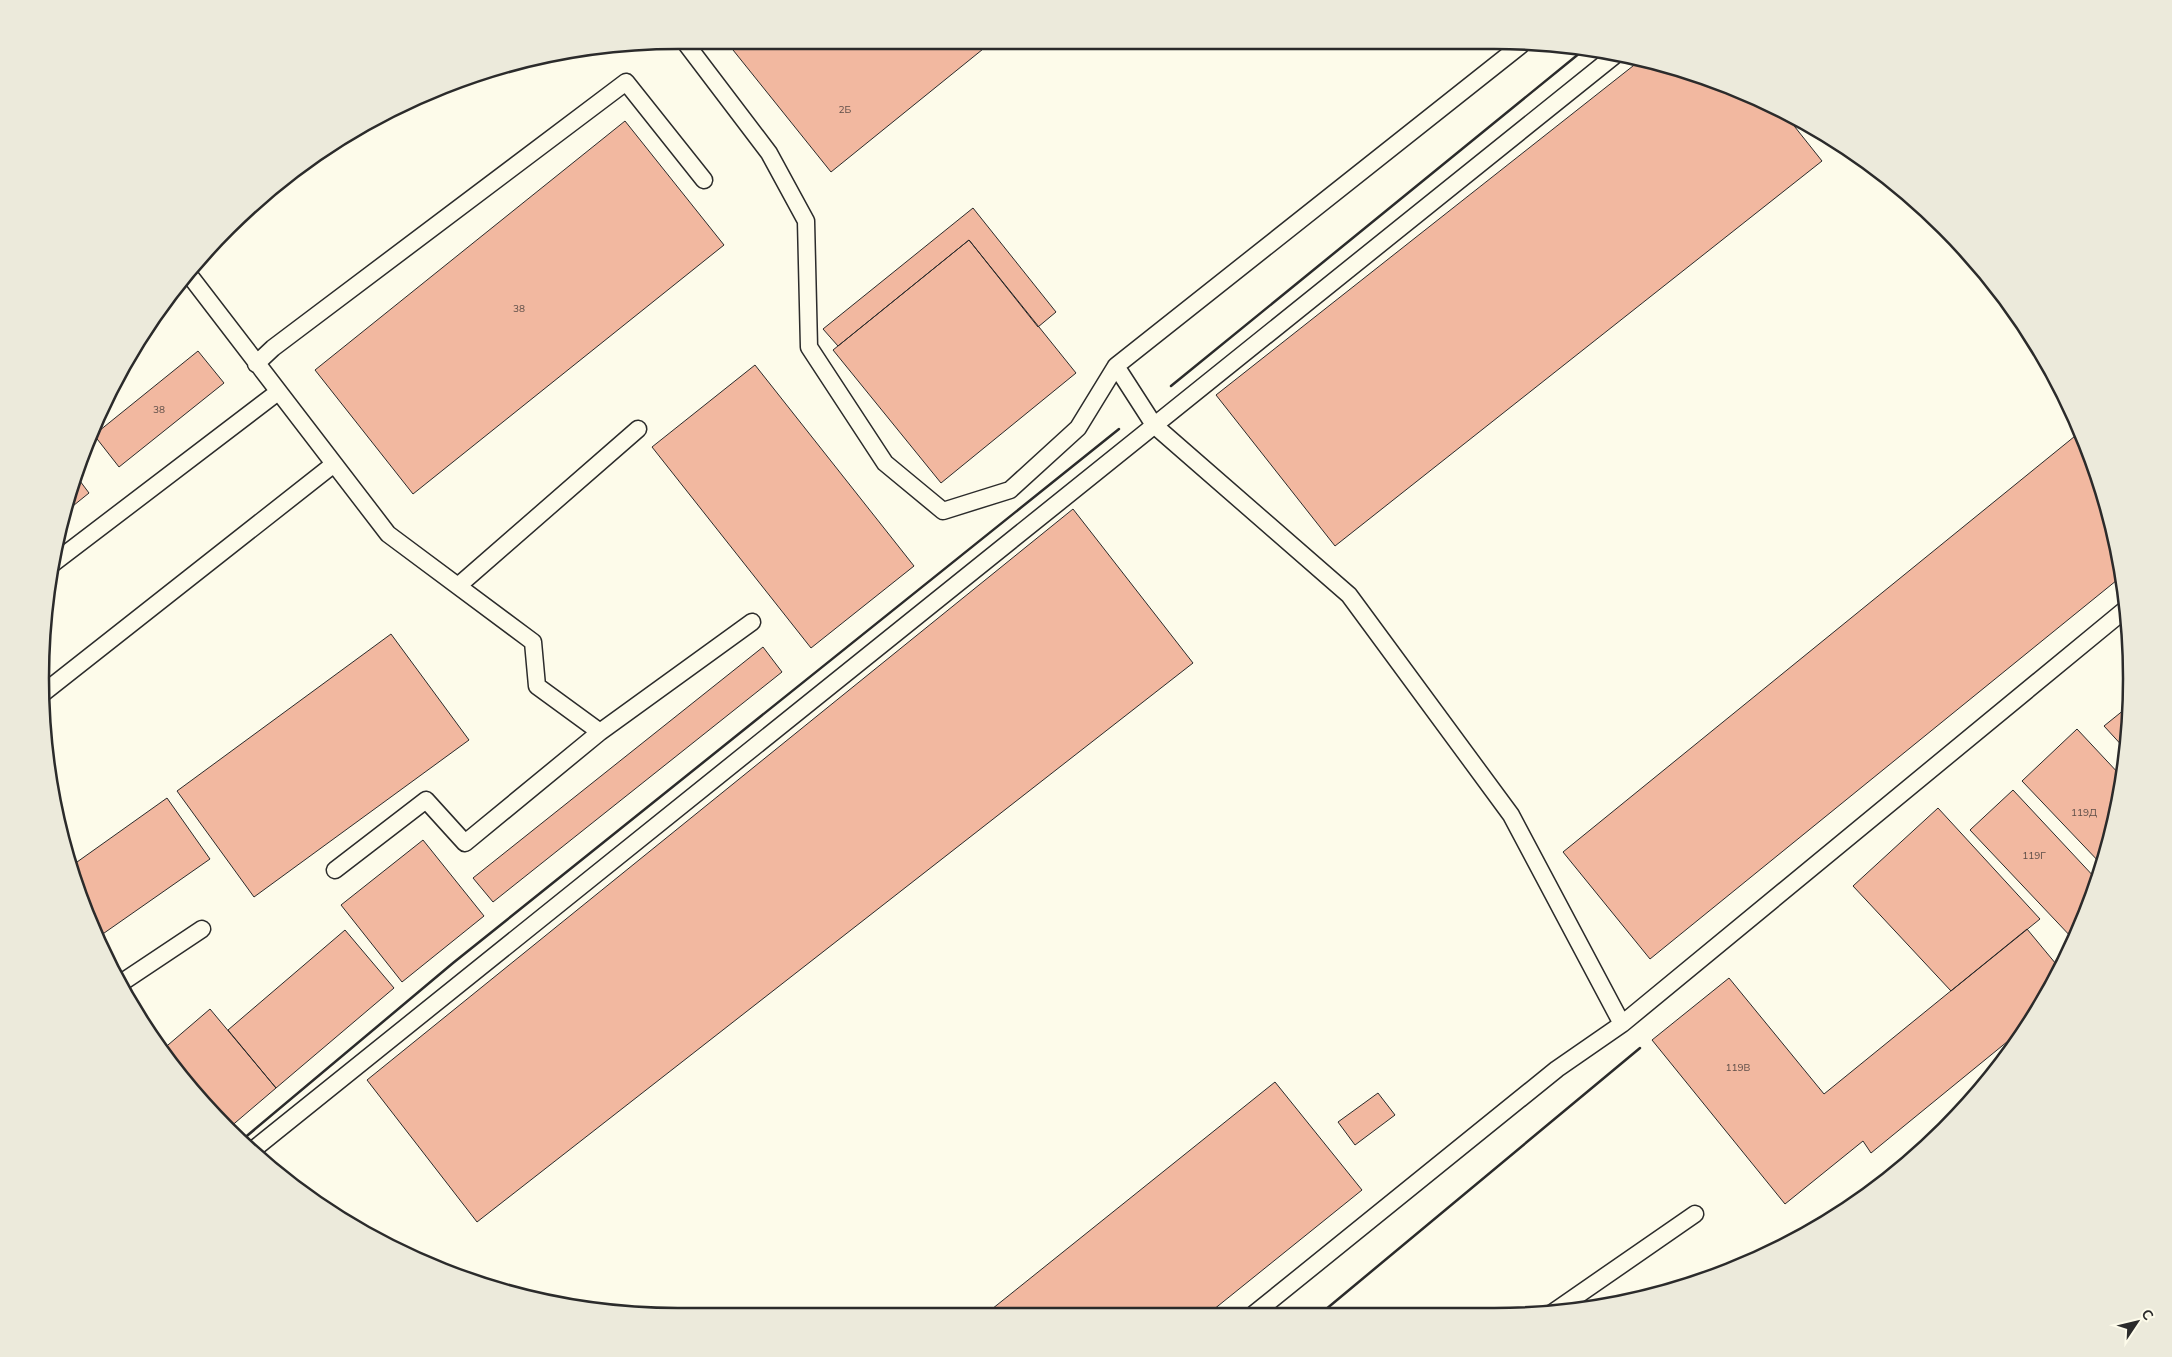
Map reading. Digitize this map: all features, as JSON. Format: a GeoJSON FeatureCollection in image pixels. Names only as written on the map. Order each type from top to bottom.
{"type":"FeatureCollection","features":[{"type":"Feature","properties":{"kind":"lane"},"geometry":{"type":"LineString","coordinates":[[689,49],[769,153],[806,221],[809,347],[885,463],[942,511],[1010,490],[1078,428],[1116,366],[1515,50]]}},
{"type":"Feature","properties":{"kind":"lane"},"geometry":{"type":"LineString","coordinates":[[257,1147],[1609,60]]}},
{"type":"Feature","properties":{"kind":"lane"},"geometry":{"type":"LineString","coordinates":[[256,364],[273,348],[626,82],[704,180]]}},
{"type":"Feature","properties":{"kind":"lane"},"geometry":{"type":"LineString","coordinates":[[192,279],[388,534],[533,642],[537,686],[600,732]]}},
{"type":"Feature","properties":{"kind":"lane"},"geometry":{"type":"LineString","coordinates":[[1116,366],[1154,425],[1349,595],[1511,815],[1622,1024]]}},
{"type":"Feature","properties":{"kind":"lane"},"geometry":{"type":"LineString","coordinates":[[61,558],[278,392]]}},
{"type":"Feature","properties":{"kind":"lane"},"geometry":{"type":"LineString","coordinates":[[458,586],[638,429]]}},
{"type":"Feature","properties":{"kind":"lane"},"geometry":{"type":"LineString","coordinates":[[49,688],[334,464]]}},
{"type":"Feature","properties":{"kind":"lane"},"geometry":{"type":"LineString","coordinates":[[1261,1308],[1557,1069],[1622,1024],[2120,614]]}},
{"type":"Feature","properties":{"kind":"lane"},"geometry":{"type":"LineString","coordinates":[[335,870],[426,800],[465,843],[600,732],[752,622]]}},
{"type":"Feature","properties":{"kind":"lane"},"geometry":{"type":"LineString","coordinates":[[126,980],[202,930]]}},
{"type":"Feature","properties":{"kind":"lane"},"geometry":{"type":"LineString","coordinates":[[1565,1304],[1695,1214]]}},
{"type":"Feature","properties":{"kind":"building"},"geometry":{"type":"Polygon","coordinates":[[[732,49],[983,49],[831,172],[732,49]]]}},
{"type":"Feature","properties":{"kind":"building"},"geometry":{"type":"Polygon","coordinates":[[[1634,65],[1696,82],[1772,114],[1794,125],[1822,161],[1335,546],[1216,395],[1634,65]]]}},
{"type":"Feature","properties":{"kind":"building"},"geometry":{"type":"Polygon","coordinates":[[[625,121],[724,245],[413,494],[315,370],[625,121]]]}},
{"type":"Feature","properties":{"kind":"building"},"geometry":{"type":"Polygon","coordinates":[[[973,208],[1056,312],[1038,327],[969,240],[838,346],[823,329],[973,208]]]}},
{"type":"Feature","properties":{"kind":"building"},"geometry":{"type":"Polygon","coordinates":[[[969,240],[1076,373],[941,483],[833,350],[969,240]]]}},
{"type":"Feature","properties":{"kind":"building"},"geometry":{"type":"Polygon","coordinates":[[[198,351],[224,383],[119,467],[97,439],[101,430],[198,351]]]}},
{"type":"Feature","properties":{"kind":"building"},"geometry":{"type":"Polygon","coordinates":[[[755,365],[914,566],[811,648],[652,447],[755,365]]]}},
{"type":"Feature","properties":{"kind":"building"},"geometry":{"type":"Polygon","coordinates":[[[2074,437],[2090,476],[2102,516],[2115,581],[1650,959],[1563,852],[2074,437]]]}},
{"type":"Feature","properties":{"kind":"building"},"geometry":{"type":"Polygon","coordinates":[[[80,481],[89,493],[73,506],[80,481]]]}},
{"type":"Feature","properties":{"kind":"building"},"geometry":{"type":"Polygon","coordinates":[[[1073,509],[1193,663],[477,1222],[367,1080],[1073,509]]]}},
{"type":"Feature","properties":{"kind":"building"},"geometry":{"type":"Polygon","coordinates":[[[391,634],[469,740],[254,897],[177,791],[391,634]]]}},
{"type":"Feature","properties":{"kind":"building"},"geometry":{"type":"Polygon","coordinates":[[[763,647],[782,672],[493,902],[473,878],[763,647]]]}},
{"type":"Feature","properties":{"kind":"building"},"geometry":{"type":"Polygon","coordinates":[[[2122,711],[2120,743],[2104,726],[2122,711]]]}},
{"type":"Feature","properties":{"kind":"building"},"geometry":{"type":"Polygon","coordinates":[[[2077,729],[2116,771],[2097,859],[2022,781],[2077,729]]]}},
{"type":"Feature","properties":{"kind":"building"},"geometry":{"type":"Polygon","coordinates":[[[2013,790],[2092,875],[2068,934],[1970,830],[2013,790]]]}},
{"type":"Feature","properties":{"kind":"building"},"geometry":{"type":"Polygon","coordinates":[[[167,798],[210,859],[103,933],[76,862],[167,798]]]}},
{"type":"Feature","properties":{"kind":"building"},"geometry":{"type":"Polygon","coordinates":[[[1938,808],[2040,919],[1951,991],[1853,886],[1938,808]]]}},
{"type":"Feature","properties":{"kind":"building"},"geometry":{"type":"Polygon","coordinates":[[[423,840],[484,916],[402,982],[341,905],[423,840]]]}},
{"type":"Feature","properties":{"kind":"building"},"geometry":{"type":"Polygon","coordinates":[[[2027,929],[2055,963],[2039,993],[2007,1042],[1871,1153],[1863,1141],[1785,1204],[1652,1040],[1729,978],[1824,1094],[2027,929]]]}},
{"type":"Feature","properties":{"kind":"building"},"geometry":{"type":"Polygon","coordinates":[[[345,930],[394,988],[276,1088],[228,1030],[345,930]]]}},
{"type":"Feature","properties":{"kind":"building"},"geometry":{"type":"Polygon","coordinates":[[[210,1009],[276,1088],[233,1124],[205,1094],[167,1046],[210,1009]]]}},
{"type":"Feature","properties":{"kind":"building"},"geometry":{"type":"Polygon","coordinates":[[[1275,1082],[1362,1190],[1215,1308],[993,1308],[1275,1082]]]}},
{"type":"Feature","properties":{"kind":"building"},"geometry":{"type":"Polygon","coordinates":[[[1378,1093],[1395,1115],[1355,1145],[1338,1122],[1378,1093]]]}},
{"type":"Feature","properties":{"kind":"wall"},"geometry":{"type":"LineString","coordinates":[[1171,386],[1578,54]]}},
{"type":"Feature","properties":{"kind":"wall"},"geometry":{"type":"LineString","coordinates":[[246,1136],[453,963],[1119,429]]}},
{"type":"Feature","properties":{"kind":"wall"},"geometry":{"type":"LineString","coordinates":[[1327,1308],[1640,1048]]}}]}
